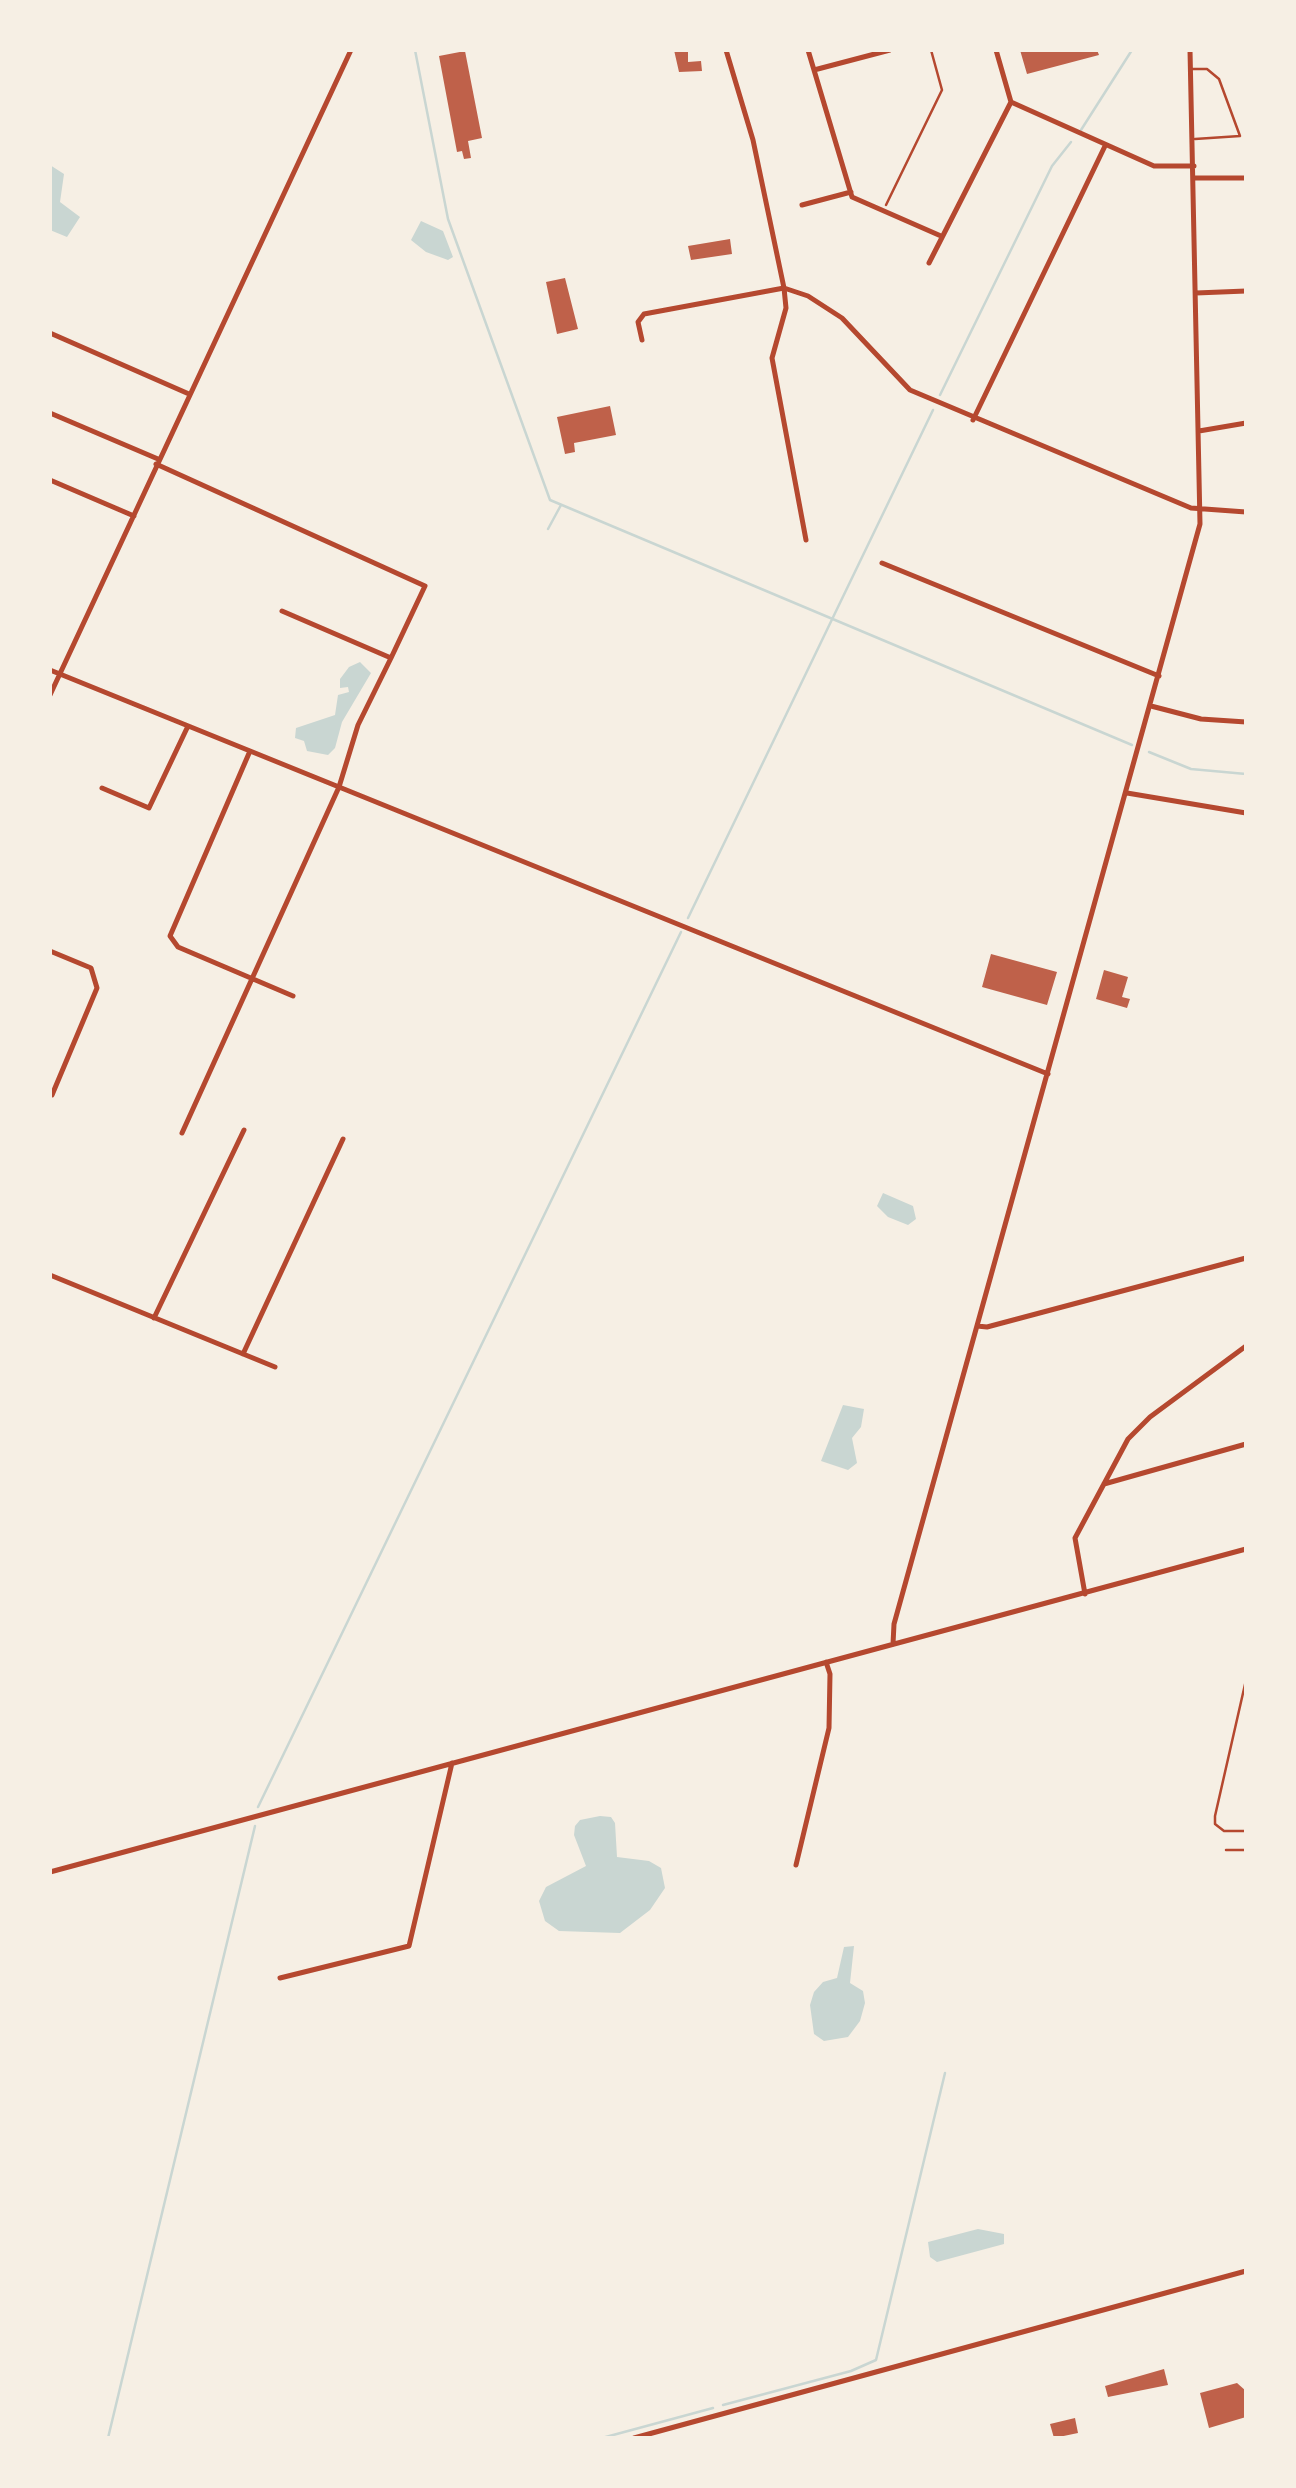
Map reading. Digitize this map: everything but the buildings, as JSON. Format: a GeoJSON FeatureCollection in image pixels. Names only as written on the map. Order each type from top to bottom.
{"type":"FeatureCollection","features":[{"type":"Feature","properties":{"kind":"street"},"geometry":{"type":"LineString","coordinates":[[50,695],[351,50]]}},
{"type":"Feature","properties":{"kind":"street"},"geometry":{"type":"LineString","coordinates":[[726,50],[753,140],[784,288],[786,308],[772,358],[806,540]]}},
{"type":"Feature","properties":{"kind":"street"},"geometry":{"type":"LineString","coordinates":[[808,50],[852,195]]}},
{"type":"Feature","properties":{"kind":"street"},"geometry":{"type":"LineString","coordinates":[[814,70],[890,50]]}},
{"type":"Feature","properties":{"kind":"street"},"geometry":{"type":"LineString","coordinates":[[929,263],[1011,102],[996,50]]}},
{"type":"Feature","properties":{"kind":"street"},"geometry":{"type":"LineString","coordinates":[[893,1644],[894,1624],[1202,512],[1190,50]]}},
{"type":"Feature","properties":{"kind":"street"},"geometry":{"type":"LineString","coordinates":[[1011,102],[1154,166],[1194,166]]}},
{"type":"Feature","properties":{"kind":"street"},"geometry":{"type":"LineString","coordinates":[[973,420],[1105,146]]}},
{"type":"Feature","properties":{"kind":"street"},"geometry":{"type":"LineString","coordinates":[[1194,178],[1246,178]]}},
{"type":"Feature","properties":{"kind":"street"},"geometry":{"type":"LineString","coordinates":[[802,205],[852,195],[941,236]]}},
{"type":"Feature","properties":{"kind":"street"},"geometry":{"type":"LineString","coordinates":[[642,340],[638,322],[644,314],[784,288],[834,312],[910,390],[973,420],[1202,512],[1246,512]]}},
{"type":"Feature","properties":{"kind":"street"},"geometry":{"type":"LineString","coordinates":[[1196,293],[1246,291]]}},
{"type":"Feature","properties":{"kind":"street"},"geometry":{"type":"LineString","coordinates":[[50,333],[189,394]]}},
{"type":"Feature","properties":{"kind":"street"},"geometry":{"type":"LineString","coordinates":[[50,413],[422,581],[425,586],[358,726],[339,787],[182,1133]]}},
{"type":"Feature","properties":{"kind":"street"},"geometry":{"type":"LineString","coordinates":[[1199,431],[1246,423]]}},
{"type":"Feature","properties":{"kind":"street"},"geometry":{"type":"LineString","coordinates":[[50,480],[134,516]]}},
{"type":"Feature","properties":{"kind":"street"},"geometry":{"type":"LineString","coordinates":[[882,563],[1159,676]]}},
{"type":"Feature","properties":{"kind":"street"},"geometry":{"type":"LineString","coordinates":[[282,610],[391,658]]}},
{"type":"Feature","properties":{"kind":"street"},"geometry":{"type":"LineString","coordinates":[[50,670],[1048,1074]]}},
{"type":"Feature","properties":{"kind":"street"},"geometry":{"type":"LineString","coordinates":[[1151,706],[1201,719],[1246,722]]}},
{"type":"Feature","properties":{"kind":"street"},"geometry":{"type":"LineString","coordinates":[[102,788],[149,808],[188,726]]}},
{"type":"Feature","properties":{"kind":"street"},"geometry":{"type":"LineString","coordinates":[[250,751],[170,936],[178,946],[293,996]]}},
{"type":"Feature","properties":{"kind":"street"},"geometry":{"type":"LineString","coordinates":[[1127,793],[1246,812]]}},
{"type":"Feature","properties":{"kind":"street"},"geometry":{"type":"LineString","coordinates":[[50,951],[91,968],[97,988],[52,1095]]}},
{"type":"Feature","properties":{"kind":"street"},"geometry":{"type":"LineString","coordinates":[[154,1318],[244,1130]]}},
{"type":"Feature","properties":{"kind":"street"},"geometry":{"type":"LineString","coordinates":[[243,1354],[342,1139]]}},
{"type":"Feature","properties":{"kind":"street"},"geometry":{"type":"LineString","coordinates":[[977,1326],[987,1327],[1246,1258]]}},
{"type":"Feature","properties":{"kind":"street"},"geometry":{"type":"LineString","coordinates":[[50,1275],[275,1366]]}},
{"type":"Feature","properties":{"kind":"street"},"geometry":{"type":"LineString","coordinates":[[1085,1594],[1075,1557],[1076,1538],[1128,1439],[1150,1417],[1246,1346]]}},
{"type":"Feature","properties":{"kind":"street"},"geometry":{"type":"LineString","coordinates":[[1103,1484],[1246,1444]]}},
{"type":"Feature","properties":{"kind":"street"},"geometry":{"type":"LineString","coordinates":[[50,1872],[1246,1549]]}},
{"type":"Feature","properties":{"kind":"street"},"geometry":{"type":"LineString","coordinates":[[796,1865],[829,1728],[830,1674],[826,1662]]}},
{"type":"Feature","properties":{"kind":"street"},"geometry":{"type":"LineString","coordinates":[[280,1978],[408,1946],[452,1763]]}},
{"type":"Feature","properties":{"kind":"street"},"geometry":{"type":"LineString","coordinates":[[634,2438],[1246,2271]]}},
{"type":"Feature","properties":{"kind":"lane"},"geometry":{"type":"LineString","coordinates":[[1190,69],[1206,69],[1219,79],[1240,136],[1193,139]]}},
{"type":"Feature","properties":{"kind":"lane"},"geometry":{"type":"LineString","coordinates":[[1246,1680],[1215,1816],[1215,1824],[1224,1831],[1246,1832]]}},
{"type":"Feature","properties":{"kind":"lane"},"geometry":{"type":"LineString","coordinates":[[1226,1850],[1246,1850]]}},
{"type":"Feature","properties":{"kind":"path"},"geometry":{"type":"LineString","coordinates":[[884,211],[942,90],[931,50]]}},
{"type":"Feature","properties":{"kind":"shaded area"},"geometry":{"type":"Polygon","coordinates":[[[50,165],[64,174],[60,202],[80,217],[67,237],[50,230],[50,165]]]}},
{"type":"Feature","properties":{"kind":"shaded area"},"geometry":{"type":"Polygon","coordinates":[[[421,221],[443,231],[453,257],[448,260],[426,252],[411,240],[421,221]]]}},
{"type":"Feature","properties":{"kind":"shaded area"},"geometry":{"type":"Polygon","coordinates":[[[360,662],[371,673],[342,722],[335,748],[328,755],[307,751],[304,741],[295,738],[296,728],[335,715],[338,695],[349,692],[348,687],[340,688],[340,679],[349,667],[360,662]]]}},
{"type":"Feature","properties":{"kind":"shaded area"},"geometry":{"type":"Polygon","coordinates":[[[883,1193],[913,1206],[916,1219],[908,1225],[888,1217],[877,1206],[883,1193]]]}},
{"type":"Feature","properties":{"kind":"shaded area"},"geometry":{"type":"Polygon","coordinates":[[[843,1405],[864,1409],[861,1427],[852,1438],[857,1463],[848,1470],[821,1461],[843,1405]]]}},
{"type":"Feature","properties":{"kind":"shaded area"},"geometry":{"type":"Polygon","coordinates":[[[611,1817],[615,1823],[617,1857],[649,1861],[661,1868],[665,1888],[650,1910],[620,1933],[559,1931],[545,1921],[539,1901],[546,1887],[586,1866],[574,1835],[575,1826],[580,1820],[611,1817]]]}},
{"type":"Feature","properties":{"kind":"shaded area"},"geometry":{"type":"Polygon","coordinates":[[[854,1946],[850,1983],[863,1991],[865,2003],[860,2021],[848,2037],[824,2041],[814,2034],[810,2005],[814,1992],[823,1982],[837,1978],[844,1947],[854,1946]]]}},
{"type":"Feature","properties":{"kind":"shaded area"},"geometry":{"type":"Polygon","coordinates":[[[978,2229],[1004,2234],[1004,2244],[937,2262],[930,2257],[928,2242],[978,2229]]]}},
{"type":"Feature","properties":{"kind":"waterway"},"geometry":{"type":"LineString","coordinates":[[415,50],[448,219],[550,500],[1132,745]]}},
{"type":"Feature","properties":{"kind":"waterway"},"geometry":{"type":"LineString","coordinates":[[1081,130],[1132,50]]}},
{"type":"Feature","properties":{"kind":"waterway"},"geometry":{"type":"LineString","coordinates":[[940,395],[1052,166],[1071,142]]}},
{"type":"Feature","properties":{"kind":"waterway"},"geometry":{"type":"LineString","coordinates":[[688,918],[933,410]]}},
{"type":"Feature","properties":{"kind":"waterway"},"geometry":{"type":"LineString","coordinates":[[548,529],[561,505]]}},
{"type":"Feature","properties":{"kind":"waterway"},"geometry":{"type":"LineString","coordinates":[[1149,752],[1191,769],[1246,774]]}},
{"type":"Feature","properties":{"kind":"waterway"},"geometry":{"type":"LineString","coordinates":[[258,1807],[681,932]]}},
{"type":"Feature","properties":{"kind":"waterway"},"geometry":{"type":"LineString","coordinates":[[108,2438],[255,1826]]}},
{"type":"Feature","properties":{"kind":"waterway"},"geometry":{"type":"LineString","coordinates":[[723,2405],[851,2371],[876,2360],[945,2073]]}},
{"type":"Feature","properties":{"kind":"waterway"},"geometry":{"type":"LineString","coordinates":[[602,2438],[713,2408]]}}]}
